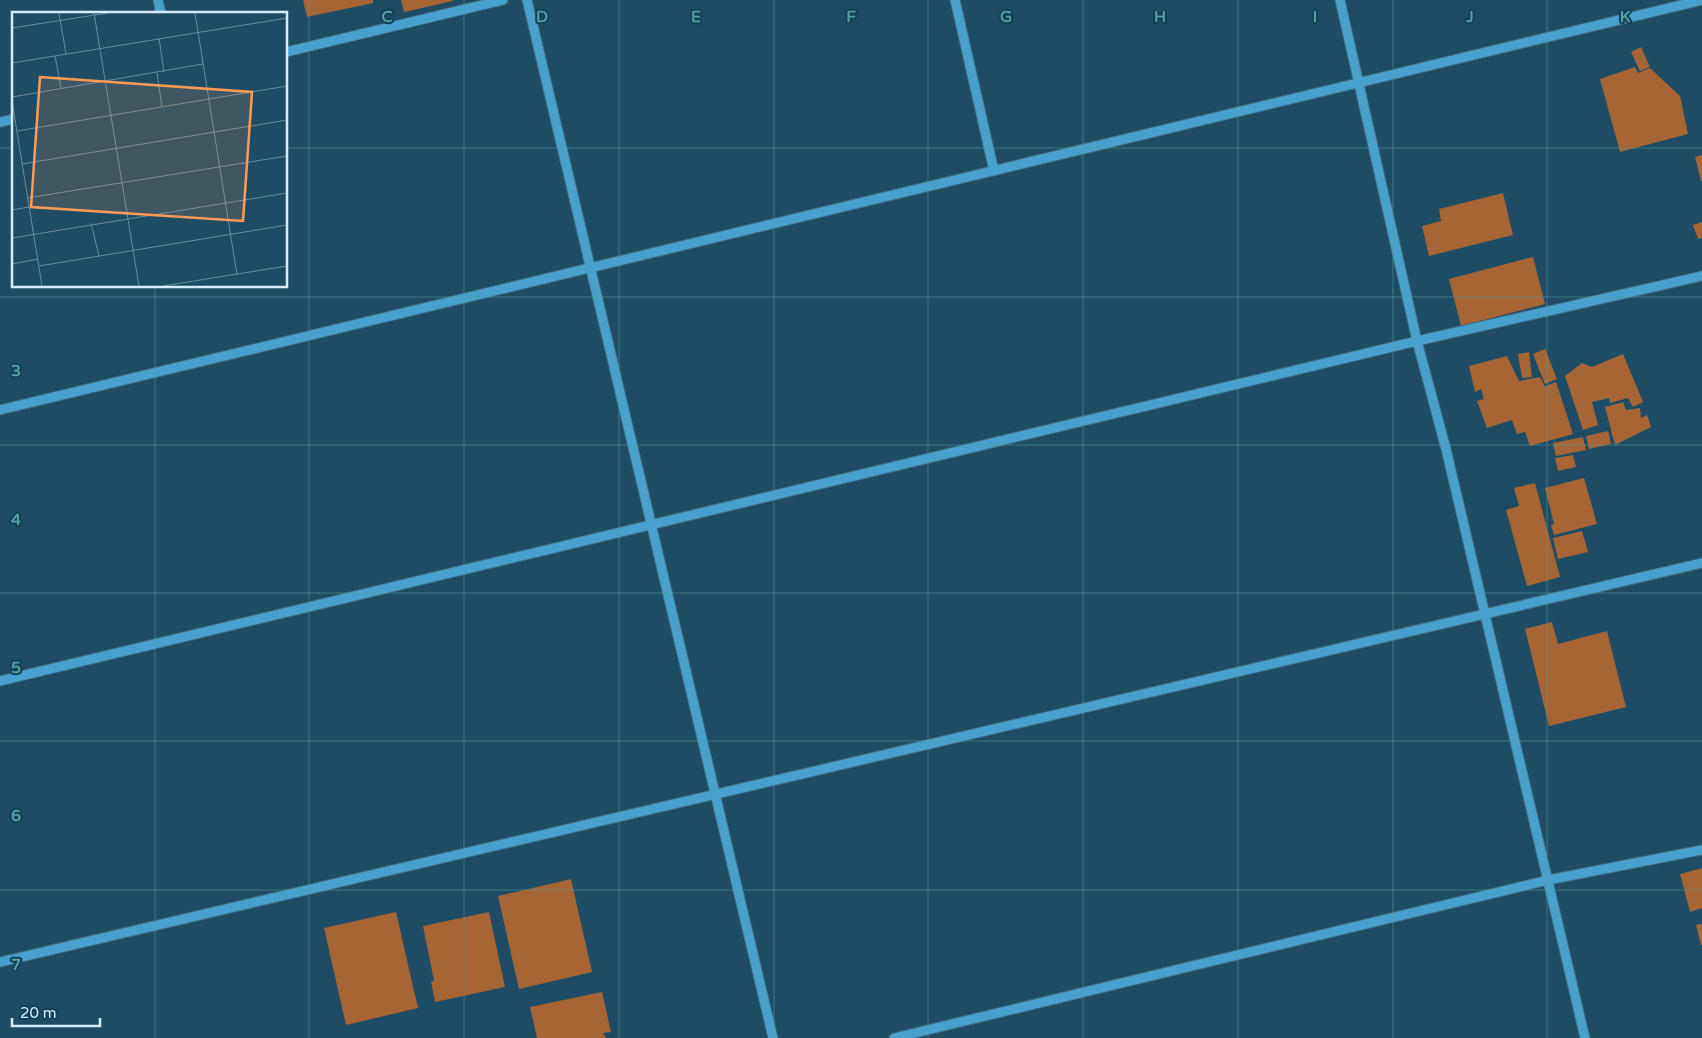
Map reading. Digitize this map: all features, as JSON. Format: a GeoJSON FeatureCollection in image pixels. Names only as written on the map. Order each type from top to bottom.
{"type":"FeatureCollection","features":[{"type":"Feature","properties":{"kind":"street"},"geometry":{"type":"LineString","coordinates":[[288,52],[503,0]]}},
{"type":"Feature","properties":{"kind":"street"},"geometry":{"type":"LineString","coordinates":[[527,0],[773,1038]]}},
{"type":"Feature","properties":{"kind":"street"},"geometry":{"type":"LineString","coordinates":[[955,0],[994,170]]}},
{"type":"Feature","properties":{"kind":"street"},"geometry":{"type":"LineString","coordinates":[[1340,0],[1417,341],[1446,449],[1585,1038]]}},
{"type":"Feature","properties":{"kind":"street"},"geometry":{"type":"LineString","coordinates":[[0,410],[1702,0]]}},
{"type":"Feature","properties":{"kind":"street"},"geometry":{"type":"LineString","coordinates":[[0,681],[1417,341],[1702,276]]}},
{"type":"Feature","properties":{"kind":"street"},"geometry":{"type":"LineString","coordinates":[[0,962],[1702,563]]}},
{"type":"Feature","properties":{"kind":"street"},"geometry":{"type":"LineString","coordinates":[[894,1038],[1548,880],[1702,850]]}},
{"type":"Feature","properties":{"kind":"building"},"geometry":{"type":"Polygon","coordinates":[[[303,0],[373,0],[373,3],[307,17],[303,0]]]}},
{"type":"Feature","properties":{"kind":"building"},"geometry":{"type":"Polygon","coordinates":[[[401,0],[453,0],[453,1],[404,12],[401,0]]]}},
{"type":"Feature","properties":{"kind":"building"},"geometry":{"type":"Polygon","coordinates":[[[1641,47],[1650,67],[1640,71],[1631,52],[1641,47]]]}},
{"type":"Feature","properties":{"kind":"building"},"geometry":{"type":"Polygon","coordinates":[[[1635,67],[1638,73],[1650,68],[1680,96],[1688,134],[1620,152],[1600,79],[1635,67]]]}},
{"type":"Feature","properties":{"kind":"building"},"geometry":{"type":"Polygon","coordinates":[[[1702,155],[1702,181],[1701,181],[1695,157],[1702,155]]]}},
{"type":"Feature","properties":{"kind":"building"},"geometry":{"type":"Polygon","coordinates":[[[1503,193],[1513,235],[1429,256],[1422,226],[1441,221],[1439,209],[1503,193]]]}},
{"type":"Feature","properties":{"kind":"building"},"geometry":{"type":"Polygon","coordinates":[[[1702,222],[1702,238],[1698,239],[1693,225],[1702,222]]]}},
{"type":"Feature","properties":{"kind":"building"},"geometry":{"type":"Polygon","coordinates":[[[1533,257],[1545,304],[1461,326],[1449,279],[1533,257]]]}},
{"type":"Feature","properties":{"kind":"building"},"geometry":{"type":"Polygon","coordinates":[[[1545,349],[1557,379],[1545,384],[1533,354],[1545,349]]]}},
{"type":"Feature","properties":{"kind":"building"},"geometry":{"type":"Polygon","coordinates":[[[1529,352],[1532,377],[1522,378],[1518,354],[1529,352]]]}},
{"type":"Feature","properties":{"kind":"building"},"geometry":{"type":"Polygon","coordinates":[[[1623,354],[1643,402],[1633,407],[1628,398],[1610,403],[1609,398],[1592,402],[1598,425],[1583,430],[1565,376],[1582,363],[1592,367],[1623,354]]]}},
{"type":"Feature","properties":{"kind":"building"},"geometry":{"type":"Polygon","coordinates":[[[1507,356],[1519,381],[1540,377],[1546,388],[1546,386],[1556,382],[1573,434],[1530,446],[1525,432],[1517,434],[1512,420],[1487,428],[1477,401],[1484,399],[1481,389],[1475,392],[1469,366],[1507,356]]]}},
{"type":"Feature","properties":{"kind":"building"},"geometry":{"type":"Polygon","coordinates":[[[1623,402],[1626,410],[1640,408],[1641,418],[1647,415],[1651,427],[1615,445],[1605,407],[1623,402]]]}},
{"type":"Feature","properties":{"kind":"building"},"geometry":{"type":"Polygon","coordinates":[[[1608,431],[1611,444],[1589,449],[1586,436],[1608,431]]]}},
{"type":"Feature","properties":{"kind":"building"},"geometry":{"type":"Polygon","coordinates":[[[1583,437],[1586,450],[1556,456],[1553,443],[1583,437]]]}},
{"type":"Feature","properties":{"kind":"building"},"geometry":{"type":"Polygon","coordinates":[[[1573,455],[1576,467],[1558,471],[1555,458],[1573,455]]]}},
{"type":"Feature","properties":{"kind":"building"},"geometry":{"type":"Polygon","coordinates":[[[1584,478],[1597,524],[1554,535],[1551,525],[1554,524],[1545,488],[1584,478]]]}},
{"type":"Feature","properties":{"kind":"building"},"geometry":{"type":"Polygon","coordinates":[[[1535,483],[1560,577],[1527,586],[1506,510],[1519,506],[1514,488],[1535,483]]]}},
{"type":"Feature","properties":{"kind":"building"},"geometry":{"type":"Polygon","coordinates":[[[1582,531],[1588,552],[1558,559],[1553,538],[1582,531]]]}},
{"type":"Feature","properties":{"kind":"building"},"geometry":{"type":"Polygon","coordinates":[[[1552,622],[1558,644],[1607,631],[1626,707],[1549,726],[1525,629],[1552,622]]]}},
{"type":"Feature","properties":{"kind":"building"},"geometry":{"type":"Polygon","coordinates":[[[1702,868],[1702,908],[1690,912],[1680,874],[1702,868]]]}},
{"type":"Feature","properties":{"kind":"building"},"geometry":{"type":"Polygon","coordinates":[[[571,879],[592,972],[519,989],[498,896],[571,879]]]}},
{"type":"Feature","properties":{"kind":"building"},"geometry":{"type":"Polygon","coordinates":[[[396,912],[418,1008],[346,1025],[324,928],[396,912]]]}},
{"type":"Feature","properties":{"kind":"building"},"geometry":{"type":"Polygon","coordinates":[[[489,912],[505,987],[435,1002],[431,981],[434,981],[423,926],[489,912]]]}},
{"type":"Feature","properties":{"kind":"building"},"geometry":{"type":"Polygon","coordinates":[[[1702,924],[1702,945],[1701,945],[1696,925],[1702,924]]]}},
{"type":"Feature","properties":{"kind":"building"},"geometry":{"type":"Polygon","coordinates":[[[602,992],[611,1032],[603,1033],[606,1038],[537,1038],[530,1007],[602,992]]]}}]}
